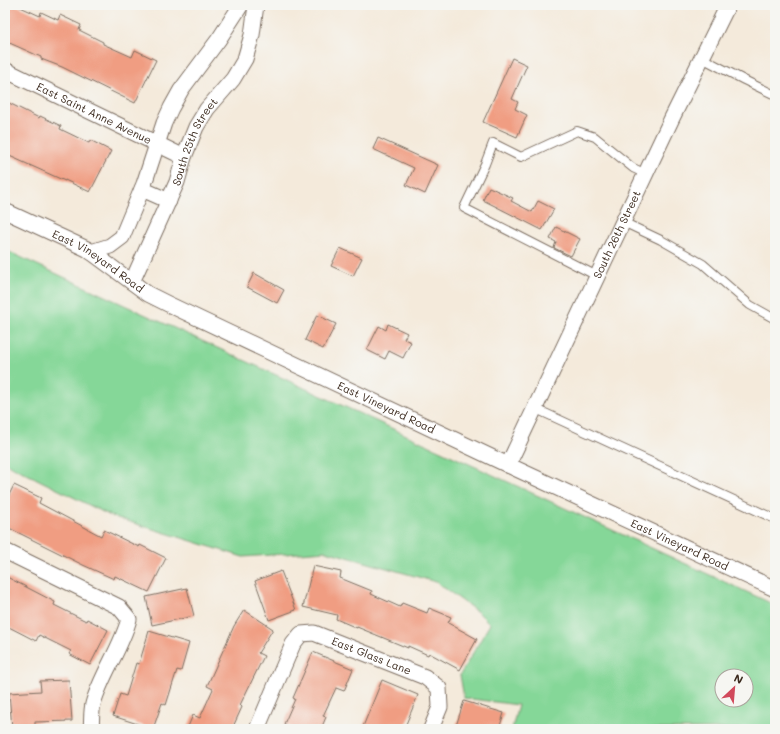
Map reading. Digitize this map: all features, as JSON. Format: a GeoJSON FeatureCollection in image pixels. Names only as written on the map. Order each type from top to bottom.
{"type":"FeatureCollection","features":[{"type":"Feature","properties":{"kind":"street"},"geometry":{"type":"LineString","coordinates":[[91,252],[110,246],[122,236],[142,189],[164,124],[181,90],[219,39],[241,5]]}},
{"type":"Feature","properties":{"kind":"street","name":"South 25th Street"},"geometry":{"type":"LineString","coordinates":[[132,282],[177,182],[184,157],[196,127],[207,109],[233,79],[245,59],[252,35],[256,5]]}},
{"type":"Feature","properties":{"kind":"street","name":"South 26th Street"},"geometry":{"type":"LineString","coordinates":[[508,465],[597,276],[728,5]]}},
{"type":"Feature","properties":{"kind":"street","name":"East Saint Anne Avenue"},"geometry":{"type":"LineString","coordinates":[[5,70],[184,157]]}},
{"type":"Feature","properties":{"kind":"street"},"geometry":{"type":"LineString","coordinates":[[142,189],[169,201]]}},
{"type":"Feature","properties":{"kind":"street","name":"East Vineyard Road"},"geometry":{"type":"LineString","coordinates":[[5,211],[91,252],[148,294],[168,304],[508,465],[775,589]]}},
{"type":"Feature","properties":{"kind":"street"},"geometry":{"type":"LineString","coordinates":[[5,551],[119,608],[129,619],[125,632],[93,705],[91,729]]}},
{"type":"Feature","properties":{"kind":"street","name":"East Glass Lane"},"geometry":{"type":"LineString","coordinates":[[257,729],[293,644],[301,634],[314,633],[425,677],[439,688],[440,707],[431,729]]}},
{"type":"Feature","properties":{"kind":"lane"},"geometry":{"type":"LineString","coordinates":[[702,58],[775,95]]}},
{"type":"Feature","properties":{"kind":"lane"},"geometry":{"type":"LineString","coordinates":[[597,276],[464,208],[485,164],[493,143],[521,157],[578,131],[595,137],[633,168],[646,174]]}},
{"type":"Feature","properties":{"kind":"lane"},"geometry":{"type":"LineString","coordinates":[[623,222],[661,240],[702,264],[750,305],[775,319]]}},
{"type":"Feature","properties":{"kind":"lane"},"geometry":{"type":"LineString","coordinates":[[534,408],[775,519]]}},
{"type":"Feature","properties":{"kind":"green space"},"geometry":{"type":"Polygon","coordinates":[[[5,250],[775,605],[775,729],[512,729],[518,705],[464,698],[460,675],[490,624],[479,613],[436,582],[326,551],[243,557],[111,516],[5,463],[5,250]]]}},
{"type":"Feature","properties":{"kind":"building"},"geometry":{"type":"Polygon","coordinates":[[[5,5],[16,5],[40,16],[41,12],[58,20],[60,15],[81,25],[79,30],[103,42],[103,44],[132,57],[135,50],[156,60],[135,103],[5,41],[5,5]]]}},
{"type":"Feature","properties":{"kind":"building"},"geometry":{"type":"Polygon","coordinates":[[[512,58],[527,65],[512,99],[518,102],[515,109],[527,115],[517,137],[483,122],[512,58]]]}},
{"type":"Feature","properties":{"kind":"building"},"geometry":{"type":"Polygon","coordinates":[[[5,101],[39,118],[40,116],[61,126],[60,129],[89,143],[90,140],[111,151],[90,192],[5,154],[5,101]]]}},
{"type":"Feature","properties":{"kind":"building"},"geometry":{"type":"Polygon","coordinates":[[[378,138],[438,165],[425,194],[406,185],[414,168],[373,149],[378,138]]]}},
{"type":"Feature","properties":{"kind":"building"},"geometry":{"type":"Polygon","coordinates":[[[489,187],[513,198],[511,201],[532,212],[538,201],[554,209],[542,230],[483,200],[489,187]]]}},
{"type":"Feature","properties":{"kind":"building"},"geometry":{"type":"Polygon","coordinates":[[[556,227],[580,239],[571,256],[554,248],[556,242],[550,239],[556,227]]]}},
{"type":"Feature","properties":{"kind":"building"},"geometry":{"type":"Polygon","coordinates":[[[340,248],[362,258],[353,276],[331,266],[340,248]]]}},
{"type":"Feature","properties":{"kind":"building"},"geometry":{"type":"Polygon","coordinates":[[[254,273],[284,290],[277,303],[247,287],[254,273]]]}},
{"type":"Feature","properties":{"kind":"building"},"geometry":{"type":"Polygon","coordinates":[[[317,315],[336,324],[323,349],[305,340],[317,315]]]}},
{"type":"Feature","properties":{"kind":"building"},"geometry":{"type":"Polygon","coordinates":[[[388,324],[407,333],[404,339],[411,342],[403,358],[389,351],[385,359],[367,350],[379,326],[386,330],[388,324]]]}},
{"type":"Feature","properties":{"kind":"building"},"geometry":{"type":"Polygon","coordinates":[[[14,485],[41,498],[39,503],[101,536],[104,530],[166,558],[149,592],[115,576],[114,579],[83,565],[5,526],[5,503],[14,485]]]}},
{"type":"Feature","properties":{"kind":"building"},"geometry":{"type":"Polygon","coordinates":[[[313,566],[341,572],[340,578],[372,591],[371,594],[400,607],[402,603],[427,613],[429,608],[451,617],[448,623],[477,639],[460,670],[429,653],[428,655],[408,646],[408,648],[336,619],[337,615],[303,607],[313,566]]]}},
{"type":"Feature","properties":{"kind":"building"},"geometry":{"type":"Polygon","coordinates":[[[281,571],[296,610],[269,620],[255,581],[281,571]]]}},
{"type":"Feature","properties":{"kind":"building"},"geometry":{"type":"Polygon","coordinates":[[[5,576],[55,602],[54,605],[108,630],[90,665],[69,654],[71,651],[39,635],[36,641],[5,625],[5,576]]]}},
{"type":"Feature","properties":{"kind":"building"},"geometry":{"type":"Polygon","coordinates":[[[187,588],[194,616],[152,625],[146,597],[187,588]]]}},
{"type":"Feature","properties":{"kind":"building"},"geometry":{"type":"Polygon","coordinates":[[[244,610],[273,629],[258,653],[264,656],[240,705],[242,707],[232,729],[187,729],[193,715],[200,718],[213,689],[207,686],[234,626],[244,610]]]}},
{"type":"Feature","properties":{"kind":"building"},"geometry":{"type":"Polygon","coordinates":[[[149,631],[189,643],[181,671],[177,670],[166,705],[162,703],[153,729],[113,716],[120,694],[126,696],[136,663],[139,664],[149,631]]]}},
{"type":"Feature","properties":{"kind":"building"},"geometry":{"type":"Polygon","coordinates":[[[313,652],[353,669],[344,691],[336,688],[323,716],[326,717],[321,729],[295,729],[284,724],[295,699],[293,698],[313,652]]]}},
{"type":"Feature","properties":{"kind":"building"},"geometry":{"type":"Polygon","coordinates":[[[69,680],[72,721],[35,722],[35,726],[12,728],[9,693],[41,691],[40,681],[69,680]]]}},
{"type":"Feature","properties":{"kind":"building"},"geometry":{"type":"Polygon","coordinates":[[[382,680],[418,695],[404,729],[362,729],[382,680]]]}},
{"type":"Feature","properties":{"kind":"building"},"geometry":{"type":"Polygon","coordinates":[[[464,701],[504,713],[499,729],[455,729],[464,701]]]}}]}
